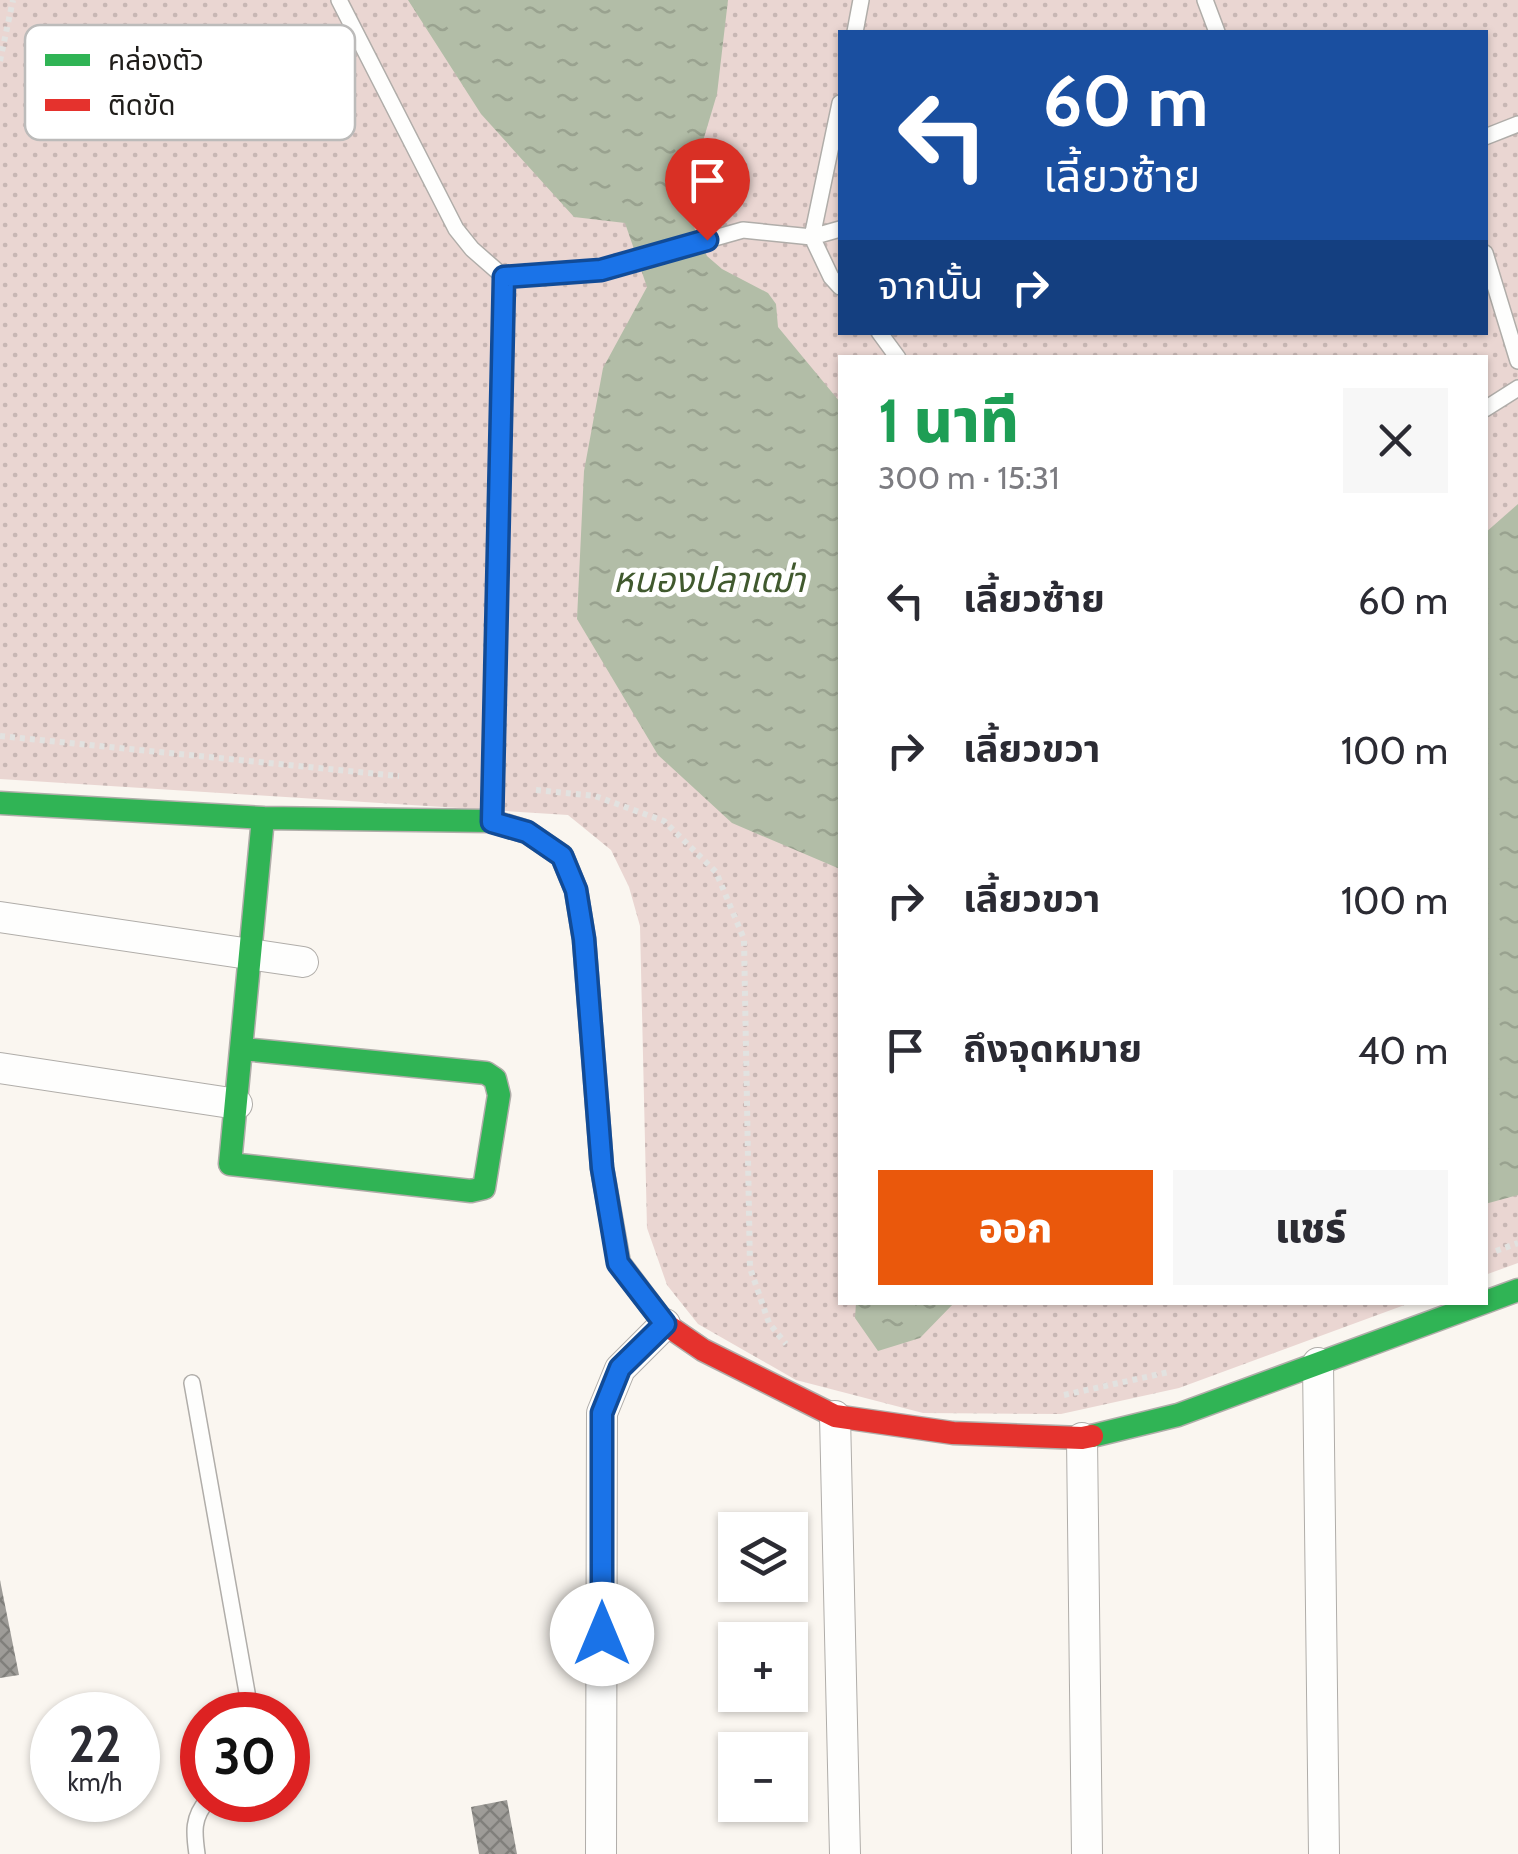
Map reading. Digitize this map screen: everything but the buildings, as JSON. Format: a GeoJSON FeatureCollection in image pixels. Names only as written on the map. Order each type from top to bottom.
{"type":"FeatureCollection","features":[{"type":"Feature","properties":{"kind":"street"},"geometry":{"type":"LineString","coordinates":[[0,802],[264,818],[492,822],[527,832],[562,856],[576,890],[584,939],[602,1168],[618,1263],[665,1324],[703,1350],[835,1416],[952,1433],[1082,1438],[1178,1415],[1477,1305]]}},
{"type":"Feature","properties":{"kind":"street"},"geometry":{"type":"LineString","coordinates":[[243,1049],[486,1073],[495,1079],[498,1095],[484,1188],[471,1191],[230,1164],[264,818]]}},
{"type":"Feature","properties":{"kind":"street"},"geometry":{"type":"LineString","coordinates":[[0,917],[304,962]]}},
{"type":"Feature","properties":{"kind":"street"},"geometry":{"type":"LineString","coordinates":[[0,1068],[237,1104]]}},
{"type":"Feature","properties":{"kind":"street"},"geometry":{"type":"LineString","coordinates":[[1488,1301],[1518,1290]]}},
{"type":"Feature","properties":{"kind":"street"},"geometry":{"type":"LineString","coordinates":[[601,1854],[602,1413],[620,1368],[665,1324]]}},
{"type":"Feature","properties":{"kind":"street"},"geometry":{"type":"LineString","coordinates":[[1318,1364],[1324,1854]]}},
{"type":"Feature","properties":{"kind":"street"},"geometry":{"type":"LineString","coordinates":[[835,1416],[845,1854]]}},
{"type":"Feature","properties":{"kind":"street"},"geometry":{"type":"LineString","coordinates":[[1082,1438],[1086,1854]]}},
{"type":"Feature","properties":{"kind":"lane"},"geometry":{"type":"LineString","coordinates":[[340,0],[353,25]]}},
{"type":"Feature","properties":{"kind":"lane"},"geometry":{"type":"LineString","coordinates":[[855,30],[862,0]]}},
{"type":"Feature","properties":{"kind":"lane"},"geometry":{"type":"LineString","coordinates":[[1205,0],[1216,30]]}},
{"type":"Feature","properties":{"kind":"lane"},"geometry":{"type":"LineString","coordinates":[[355,30],[456,230],[504,277],[601,270],[742,230],[812,237],[838,229]]}},
{"type":"Feature","properties":{"kind":"lane"},"geometry":{"type":"LineString","coordinates":[[838,114],[812,237],[838,285]]}},
{"type":"Feature","properties":{"kind":"lane"},"geometry":{"type":"LineString","coordinates":[[1488,136],[1518,124]]}},
{"type":"Feature","properties":{"kind":"lane"},"geometry":{"type":"LineString","coordinates":[[1488,263],[1518,362]]}},
{"type":"Feature","properties":{"kind":"lane"},"geometry":{"type":"LineString","coordinates":[[492,822],[504,277]]}},
{"type":"Feature","properties":{"kind":"lane"},"geometry":{"type":"LineString","coordinates":[[1488,407],[1518,388]]}},
{"type":"Feature","properties":{"kind":"lane"},"geometry":{"type":"LineString","coordinates":[[192,1383],[247,1692]]}},
{"type":"Feature","properties":{"kind":"lane"},"geometry":{"type":"LineString","coordinates":[[196,1822],[197,1854]]}},
{"type":"Feature","properties":{"kind":"path"},"geometry":{"type":"LineString","coordinates":[[0,61],[13,0]]}},
{"type":"Feature","properties":{"kind":"path"},"geometry":{"type":"LineString","coordinates":[[0,736],[416,778]]}},
{"type":"Feature","properties":{"kind":"path"},"geometry":{"type":"LineString","coordinates":[[494,786],[594,796],[664,821],[716,872],[744,939],[750,1268],[770,1322],[793,1353]]}},
{"type":"Feature","properties":{"kind":"path"},"geometry":{"type":"LineString","coordinates":[[1054,1397],[1173,1371]]}},
{"type":"Feature","properties":{"kind":"shaded area"},"geometry":{"type":"Polygon","coordinates":[[[0,0],[1518,0],[1518,1263],[1488,1274],[1488,355],[838,355],[838,1305],[1405,1305],[1179,1388],[1061,1414],[923,1413],[796,1380],[698,1324],[667,1285],[647,1228],[640,926],[629,887],[611,850],[568,815],[0,779],[0,0]]]}},
{"type":"Feature","properties":{"kind":"water","name":"หนองปลาเฒ่า"},"geometry":{"type":"Polygon","coordinates":[[[408,0],[728,0],[717,94],[703,141],[683,178],[689,216],[707,256],[722,269],[768,293],[776,304],[778,327],[838,400],[838,868],[732,823],[658,755],[577,619],[584,471],[603,368],[647,287],[625,223],[574,217],[481,114],[408,0]]]}},
{"type":"Feature","properties":{"kind":"water"},"geometry":{"type":"Polygon","coordinates":[[[1518,504],[1518,1195],[1488,1203],[1488,530],[1518,504]]]}},
{"type":"Feature","properties":{"kind":"water"},"geometry":{"type":"Polygon","coordinates":[[[856,1305],[952,1305],[920,1338],[878,1351],[855,1318],[856,1305]]]}},
{"type":"Feature","properties":{"kind":"traffic: fast"},"geometry":{"type":"LineString","coordinates":[[0,803],[263,818],[491,821],[527,832],[562,856],[576,890],[584,939],[602,1168],[619,1263],[649,1303]]}},
{"type":"Feature","properties":{"kind":"traffic: fast"},"geometry":{"type":"LineString","coordinates":[[243,1049],[486,1073],[495,1079],[499,1095],[484,1188],[471,1191],[230,1164],[263,818]]}},
{"type":"Feature","properties":{"kind":"traffic: fast"},"geometry":{"type":"LineString","coordinates":[[1488,1301],[1518,1290]]}},
{"type":"Feature","properties":{"kind":"traffic: fast"},"geometry":{"type":"LineString","coordinates":[[1092,1436],[1178,1415],[1477,1305]]}},
{"type":"Feature","properties":{"kind":"traffic: jam"},"geometry":{"type":"LineString","coordinates":[[649,1303],[665,1324],[703,1350],[835,1416],[953,1433],[1092,1436]]}},
{"type":"Feature","properties":{"kind":"route"},"geometry":{"type":"LineString","coordinates":[[602,1634],[602,1413],[620,1368],[665,1324],[618,1263],[602,1168],[584,939],[576,890],[562,856],[527,832],[492,822],[504,277],[601,270],[707,240]]}}]}
